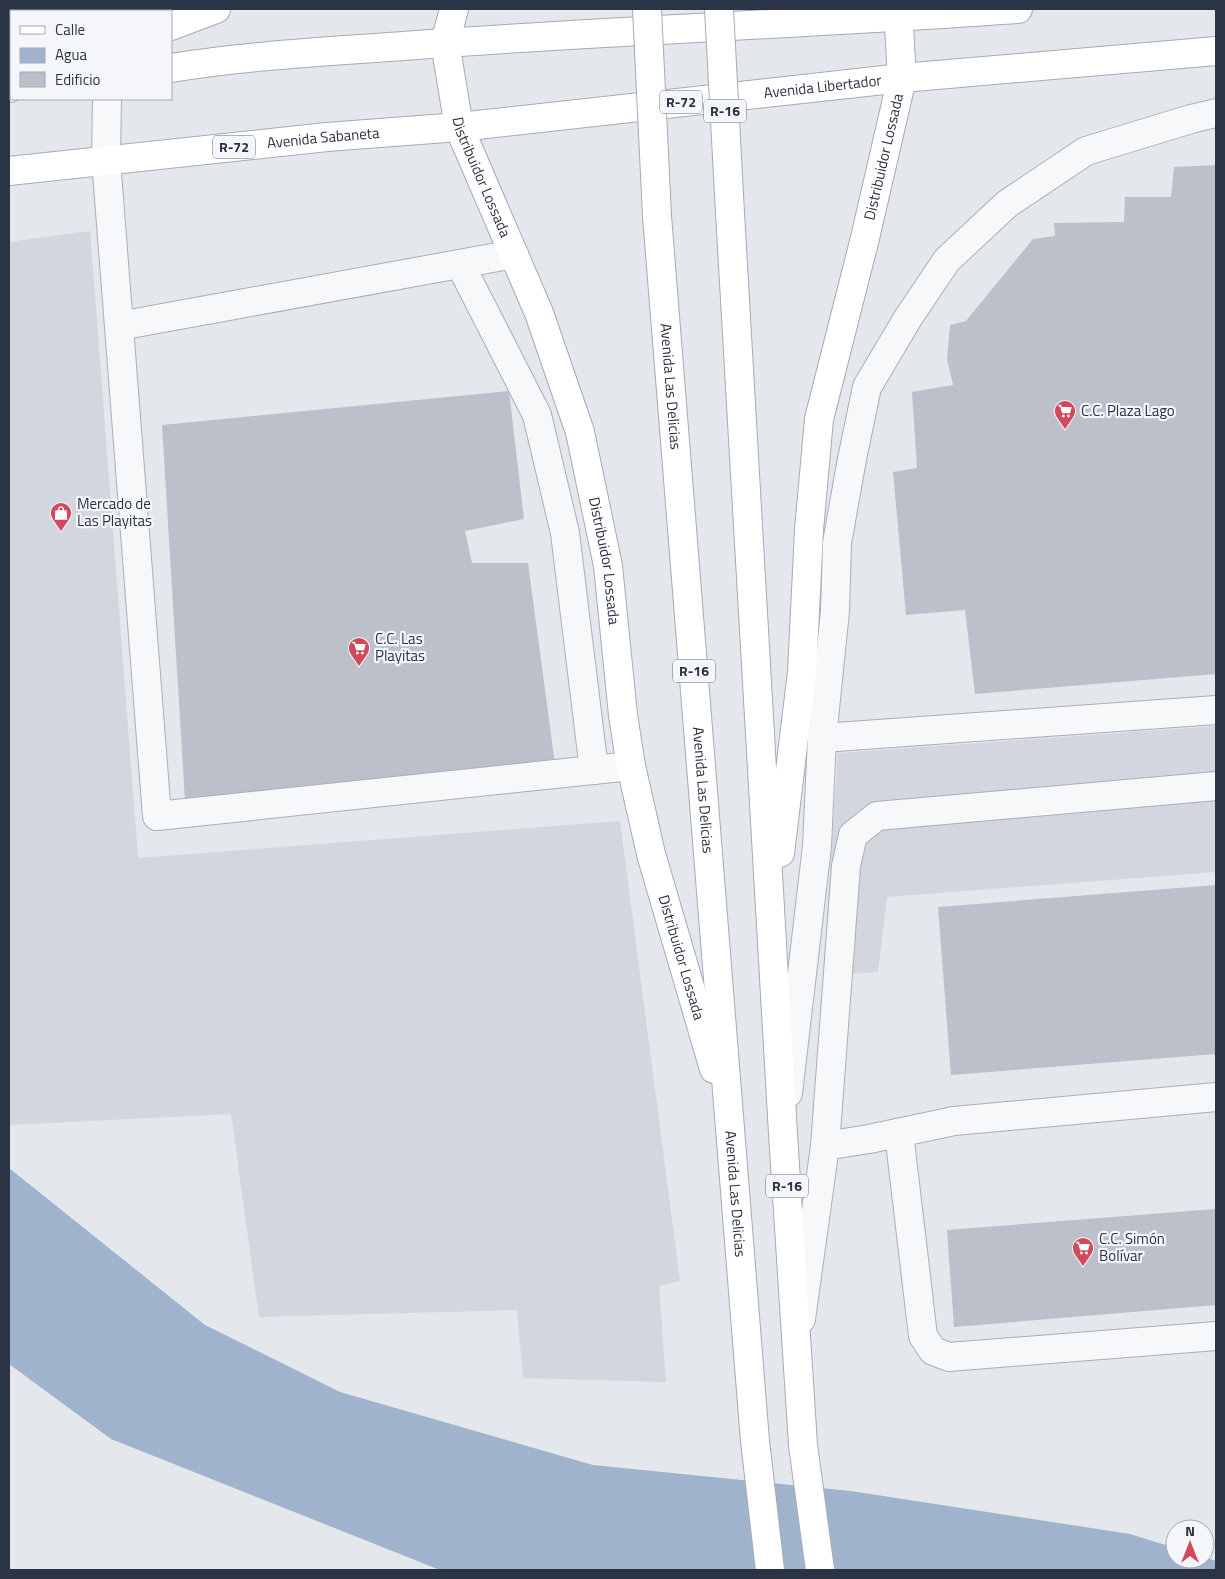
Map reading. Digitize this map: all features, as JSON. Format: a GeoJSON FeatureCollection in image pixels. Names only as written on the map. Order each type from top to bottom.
{"type":"FeatureCollection","features":[{"type":"Feature","properties":{"kind":"main road"},"geometry":{"type":"LineString","coordinates":[[172,26],[216,9]]}},
{"type":"Feature","properties":{"kind":"main road","name":"Distribuidor Lossada"},"geometry":{"type":"LineString","coordinates":[[454,9],[445,43],[459,127],[539,313],[580,432],[608,566],[623,715],[631,766],[651,854],[730,1126]]}},
{"type":"Feature","properties":{"kind":"main road","name":"Avenida Las Delicias"},"geometry":{"type":"LineString","coordinates":[[647,9],[657,216],[755,1441],[770,1570]]}},
{"type":"Feature","properties":{"kind":"main road","name":"R-16"},"geometry":{"type":"LineString","coordinates":[[719,9],[783,1134],[803,1445],[820,1570]]}},
{"type":"Feature","properties":{"kind":"main road"},"geometry":{"type":"LineString","coordinates":[[172,68],[258,57],[472,41],[898,13],[1018,9]]}},
{"type":"Feature","properties":{"kind":"main road","name":"Distribuidor Lossada"},"geometry":{"type":"LineString","coordinates":[[772,927],[802,672],[809,530],[819,419],[865,238],[902,78],[898,13]]}},
{"type":"Feature","properties":{"kind":"main road","name":"Avenida Libertador"},"geometry":{"type":"LineString","coordinates":[[459,127],[902,78],[1216,51]]}},
{"type":"Feature","properties":{"kind":"main road","name":"Avenida Sabaneta"},"geometry":{"type":"LineString","coordinates":[[9,171],[326,137],[459,127]]}},
{"type":"Feature","properties":{"kind":"street"},"geometry":{"type":"LineString","coordinates":[[107,100],[106,160],[157,816],[631,766]]}},
{"type":"Feature","properties":{"kind":"street"},"geometry":{"type":"LineString","coordinates":[[783,1134],[817,846],[822,738],[835,611],[837,543],[867,387],[908,318],[947,260],[1007,204],[1086,151],[1216,113]]}},
{"type":"Feature","properties":{"kind":"street"},"geometry":{"type":"LineString","coordinates":[[119,326],[514,254]]}},
{"type":"Feature","properties":{"kind":"street"},"geometry":{"type":"LineString","coordinates":[[460,264],[537,415],[564,533],[594,770]]}},
{"type":"Feature","properties":{"kind":"street"},"geometry":{"type":"LineString","coordinates":[[822,738],[1216,710]]}},
{"type":"Feature","properties":{"kind":"street"},"geometry":{"type":"LineString","coordinates":[[797,1347],[825,1146],[846,866],[853,835],[877,816],[1216,786]]}},
{"type":"Feature","properties":{"kind":"street"},"geometry":{"type":"LineString","coordinates":[[825,1146],[954,1121],[1216,1097]]}},
{"type":"Feature","properties":{"kind":"street"},"geometry":{"type":"LineString","coordinates":[[899,1133],[923,1336],[933,1351],[949,1358],[1216,1336]]}},
{"type":"Feature","properties":{"kind":"shaded area","name":"Mercado de Las Playitas"},"geometry":{"type":"Polygon","coordinates":[[[90,231],[138,858],[620,821],[680,1281],[659,1286],[666,1382],[523,1378],[517,1310],[259,1317],[231,1114],[9,1125],[9,242],[90,231]]]}},
{"type":"Feature","properties":{"kind":"shaded area"},"geometry":{"type":"Polygon","coordinates":[[[1216,726],[1216,872],[887,897],[878,972],[823,976],[838,753],[1216,726]]]}},
{"type":"Feature","properties":{"kind":"water"},"geometry":{"type":"Polygon","coordinates":[[[9,1168],[205,1325],[340,1392],[593,1465],[851,1491],[1130,1534],[1165,1545],[1165,1569],[1215,1569],[1215,1561],[1216,1570],[440,1570],[111,1439],[9,1364],[9,1168]]]}},
{"type":"Feature","properties":{"kind":"building","name":"C.C. Plaza Lago"},"geometry":{"type":"Polygon","coordinates":[[[1216,165],[1216,674],[975,694],[965,610],[906,615],[893,472],[917,468],[912,392],[953,385],[947,359],[950,325],[966,321],[1033,239],[1055,236],[1054,223],[1124,222],[1125,197],[1171,197],[1174,167],[1216,165]]]}},
{"type":"Feature","properties":{"kind":"building","name":"C.C. Las Playitas"},"geometry":{"type":"Polygon","coordinates":[[[509,391],[524,519],[465,531],[472,563],[528,563],[556,772],[185,801],[162,425],[509,391]]]}},
{"type":"Feature","properties":{"kind":"building"},"geometry":{"type":"Polygon","coordinates":[[[1216,885],[1216,1054],[951,1075],[938,907],[1216,885]]]}},
{"type":"Feature","properties":{"kind":"building","name":"C.C. Simón Bolívar"},"geometry":{"type":"Polygon","coordinates":[[[1216,1209],[1216,1305],[954,1327],[947,1230],[1216,1209]]]}},
{"type":"Feature","properties":{"kind":"place","name":"C.C. Plaza Lago"},"geometry":{"type":"Point","coordinates":[1065,430]}},
{"type":"Feature","properties":{"kind":"place","name":"Mercado de Las Playitas"},"geometry":{"type":"Point","coordinates":[61,532]}},
{"type":"Feature","properties":{"kind":"place","name":"C.C. Las Playitas"},"geometry":{"type":"Point","coordinates":[359,667]}},
{"type":"Feature","properties":{"kind":"place","name":"C.C. Simón Bolívar"},"geometry":{"type":"Point","coordinates":[1083,1267]}}]}
